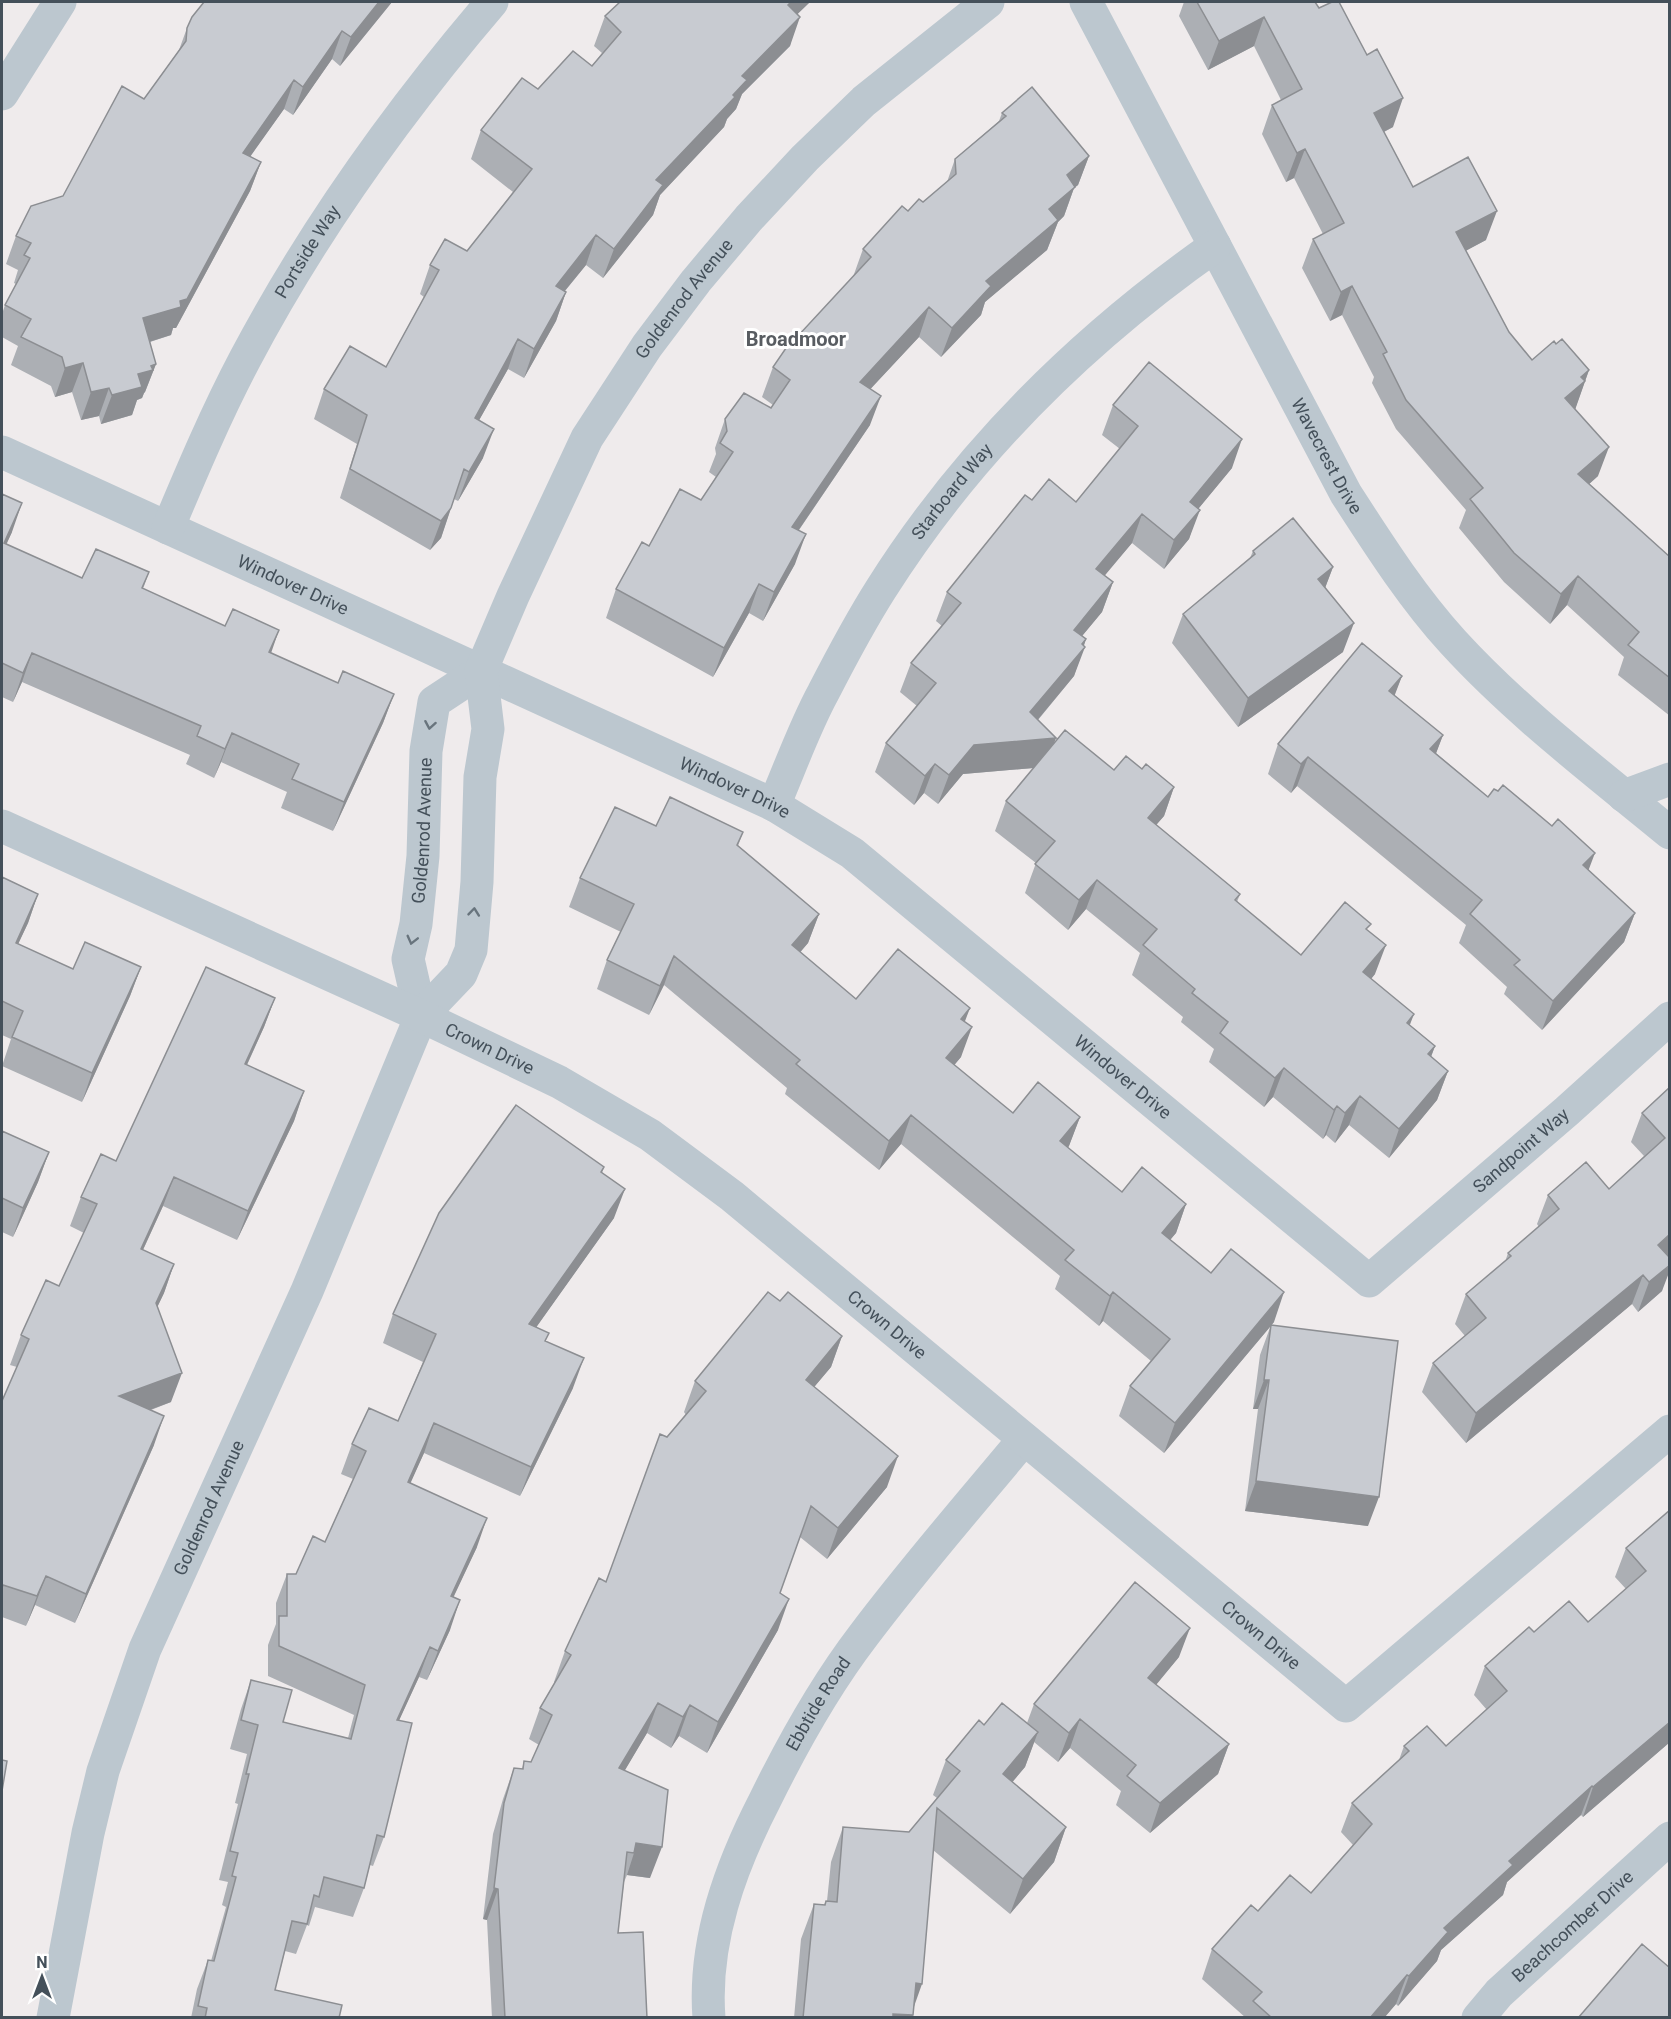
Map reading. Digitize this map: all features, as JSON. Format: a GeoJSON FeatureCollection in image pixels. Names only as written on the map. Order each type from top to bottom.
{"type":"FeatureCollection","features":[{"type":"Feature","properties":{"kind":"street"},"geometry":{"type":"LineString","coordinates":[[2,94],[60,2]]}},
{"type":"Feature","properties":{"kind":"street","name":"Portside Way"},"geometry":{"type":"LineString","coordinates":[[168,528],[246,359],[291,277],[394,122],[492,2]]}},
{"type":"Feature","properties":{"kind":"street","name":"Goldenrod Avenue"},"geometry":{"type":"LineString","coordinates":[[53,2018],[90,1823],[103,1771],[141,1659],[308,1291],[421,1016],[461,974],[471,950],[477,882],[480,777],[488,729],[481,671],[513,596],[587,438],[647,346],[682,299],[749,218],[805,158],[864,102],[988,2]]}},
{"type":"Feature","properties":{"kind":"street","name":"Wavecrest Drive"},"geometry":{"type":"LineString","coordinates":[[1086,2],[1346,494],[1395,571],[1453,642],[1517,706],[1670,833]]}},
{"type":"Feature","properties":{"kind":"street","name":"Starboard Way"},"geometry":{"type":"LineString","coordinates":[[774,806],[822,694],[881,589],[951,491],[1030,400],[1118,318],[1215,246]]}},
{"type":"Feature","properties":{"kind":"street","name":"Windover Drive"},"geometry":{"type":"LineString","coordinates":[[2,452],[774,806],[852,853],[1369,1281]]}},
{"type":"Feature","properties":{"kind":"street","name":"Goldenrod Avenue"},"geometry":{"type":"LineString","coordinates":[[421,1016],[408,959],[418,912],[423,856],[426,751],[434,702],[481,671]]}},
{"type":"Feature","properties":{"kind":"street"},"geometry":{"type":"LineString","coordinates":[[1624,795],[1670,779]]}},
{"type":"Feature","properties":{"kind":"street","name":"Crown Drive"},"geometry":{"type":"LineString","coordinates":[[2,826],[421,1016],[559,1082],[650,1135],[732,1196],[1346,1706],[1670,1431]]}},
{"type":"Feature","properties":{"kind":"street","name":"Sandpoint Way"},"geometry":{"type":"LineString","coordinates":[[1369,1281],[1567,1112],[1670,1017]]}},
{"type":"Feature","properties":{"kind":"street","name":"Ebbtide Road"},"geometry":{"type":"LineString","coordinates":[[709,2018],[713,1945],[728,1883],[742,1845],[796,1737],[862,1636],[1024,1439]]}},
{"type":"Feature","properties":{"kind":"street","name":"Beachcomber Drive"},"geometry":{"type":"LineString","coordinates":[[1478,2018],[1499,1993],[1670,1838]]}},
{"type":"Feature","properties":{"kind":"building"},"geometry":{"type":"Polygon","coordinates":[[[204,2],[379,2],[351,37],[342,31],[303,87],[294,80],[243,153],[261,162],[187,299],[180,301],[181,307],[143,318],[156,364],[151,366],[153,370],[138,374],[142,387],[112,395],[109,388],[91,392],[83,363],[65,368],[62,357],[21,337],[31,319],[5,305],[30,258],[24,255],[31,243],[16,236],[31,206],[63,196],[122,86],[144,99],[186,41],[187,28],[192,17],[204,2]]]}},
{"type":"Feature","properties":{"kind":"building"},"geometry":{"type":"Polygon","coordinates":[[[620,2],[791,2],[788,5],[800,17],[742,76],[747,80],[733,95],[735,97],[656,180],[663,185],[614,249],[596,235],[556,286],[566,292],[534,349],[518,339],[475,418],[494,429],[469,472],[464,469],[451,508],[441,521],[350,469],[367,415],[324,389],[350,346],[386,367],[439,270],[430,265],[445,239],[467,251],[532,169],[481,130],[522,78],[538,89],[573,51],[592,66],[621,32],[605,16],[620,2]]]}},
{"type":"Feature","properties":{"kind":"building"},"geometry":{"type":"Polygon","coordinates":[[[1197,2],[1315,2],[1319,8],[1332,2],[1339,2],[1367,55],[1377,49],[1403,98],[1374,113],[1413,187],[1468,157],[1497,211],[1456,232],[1509,332],[1532,360],[1554,341],[1556,344],[1562,339],[1589,370],[1581,377],[1585,381],[1565,398],[1609,447],[1578,474],[1670,557],[1670,678],[1628,645],[1639,632],[1578,576],[1561,594],[1514,553],[1470,499],[1483,488],[1406,400],[1383,354],[1387,352],[1352,286],[1341,292],[1313,239],[1344,223],[1305,149],[1297,153],[1272,105],[1302,89],[1264,17],[1219,41],[1197,2]]]}},
{"type":"Feature","properties":{"kind":"building"},"geometry":{"type":"Polygon","coordinates":[[[1032,87],[1089,156],[1067,175],[1075,187],[1049,209],[1058,220],[986,281],[991,286],[952,328],[929,307],[860,382],[881,396],[792,527],[806,534],[774,592],[759,584],[724,648],[616,589],[642,542],[649,546],[680,489],[701,500],[733,452],[720,443],[727,431],[725,419],[744,393],[771,408],[790,380],[773,367],[795,335],[797,337],[871,257],[863,249],[902,206],[908,211],[919,199],[923,202],[956,174],[955,159],[1006,116],[1002,113],[1032,87]]]}},
{"type":"Feature","properties":{"kind":"building"},"geometry":{"type":"Polygon","coordinates":[[[1149,362],[1242,439],[1190,502],[1200,510],[1174,540],[1142,514],[1096,569],[1113,582],[1074,630],[1086,639],[1082,644],[1085,647],[1030,712],[1056,738],[974,745],[949,775],[935,764],[925,776],[886,743],[936,683],[911,663],[961,603],[947,592],[1025,495],[1032,500],[1049,479],[1076,502],[1138,426],[1113,405],[1149,362]]]}},
{"type":"Feature","properties":{"kind":"building"},"geometry":{"type":"Polygon","coordinates":[[[2,494],[22,503],[4,543],[82,578],[96,549],[149,572],[142,588],[225,626],[233,609],[279,630],[269,652],[338,683],[343,671],[394,694],[344,802],[292,779],[299,764],[232,733],[225,749],[197,736],[201,726],[32,653],[23,673],[2,663],[2,494]]]}},
{"type":"Feature","properties":{"kind":"building"},"geometry":{"type":"Polygon","coordinates":[[[1293,518],[1333,567],[1318,579],[1354,623],[1248,698],[1183,614],[1255,554],[1253,551],[1293,518]]]}},
{"type":"Feature","properties":{"kind":"building"},"geometry":{"type":"Polygon","coordinates":[[[1362,643],[1402,676],[1389,691],[1443,735],[1430,749],[1488,797],[1494,789],[1498,791],[1503,785],[1552,826],[1558,819],[1595,853],[1583,865],[1635,913],[1553,1001],[1514,965],[1520,960],[1470,914],[1482,900],[1308,757],[1301,764],[1278,744],[1362,643]]]}},
{"type":"Feature","properties":{"kind":"building"},"geometry":{"type":"Polygon","coordinates":[[[1065,730],[1114,770],[1126,756],[1142,769],[1146,764],[1174,787],[1148,818],[1240,894],[1235,900],[1301,955],[1345,902],[1371,924],[1366,929],[1386,945],[1363,972],[1414,1014],[1407,1023],[1435,1046],[1428,1054],[1448,1071],[1399,1129],[1360,1096],[1345,1113],[1337,1106],[1334,1110],[1284,1068],[1275,1078],[1220,1033],[1228,1022],[1192,993],[1195,989],[1143,945],[1157,929],[1097,880],[1079,900],[1035,864],[1055,841],[1006,801],[1065,730]]]}},
{"type":"Feature","properties":{"kind":"building"},"geometry":{"type":"Polygon","coordinates":[[[670,797],[743,832],[737,845],[819,914],[792,945],[856,999],[898,949],[970,1008],[961,1019],[972,1027],[946,1058],[1013,1113],[1038,1082],[1080,1117],[1060,1141],[1122,1192],[1142,1167],[1186,1204],[1162,1233],[1211,1273],[1231,1249],[1284,1292],[1175,1423],[1130,1386],[1170,1339],[1113,1292],[1110,1296],[1065,1260],[1074,1250],[911,1115],[889,1141],[796,1064],[800,1060],[674,956],[660,986],[607,960],[634,904],[580,878],[615,807],[656,826],[670,797]]]}},
{"type":"Feature","properties":{"kind":"building"},"geometry":{"type":"Polygon","coordinates":[[[2,877],[38,894],[16,943],[73,969],[85,942],[141,967],[92,1073],[12,1037],[23,1011],[2,1001],[2,877]]]}},
{"type":"Feature","properties":{"kind":"building"},"geometry":{"type":"Polygon","coordinates":[[[206,967],[275,998],[245,1064],[304,1091],[248,1211],[174,1177],[141,1249],[174,1264],[156,1303],[182,1373],[119,1396],[164,1416],[86,1594],[46,1576],[37,1596],[3,1585],[2,1588],[2,1401],[29,1339],[21,1335],[46,1280],[59,1286],[97,1204],[81,1197],[101,1154],[116,1161],[206,967]]]}},
{"type":"Feature","properties":{"kind":"building"},"geometry":{"type":"Polygon","coordinates":[[[1670,1087],[1670,1234],[1658,1245],[1670,1258],[1670,1265],[1649,1282],[1643,1275],[1476,1413],[1433,1363],[1486,1318],[1466,1294],[1511,1256],[1508,1253],[1559,1209],[1548,1195],[1586,1162],[1609,1189],[1665,1138],[1642,1113],[1670,1087]]]}},
{"type":"Feature","properties":{"kind":"building"},"geometry":{"type":"Polygon","coordinates":[[[516,1105],[604,1167],[601,1172],[625,1189],[529,1324],[549,1333],[545,1341],[584,1358],[531,1467],[434,1423],[408,1482],[487,1518],[451,1596],[460,1600],[438,1651],[430,1647],[397,1720],[412,1723],[384,1837],[377,1835],[364,1888],[324,1877],[319,1897],[314,1895],[307,1924],[292,1921],[275,1990],[342,2005],[339,2018],[205,2018],[207,2008],[198,2006],[208,1960],[214,1961],[236,1877],[232,1876],[238,1853],[230,1851],[249,1774],[246,1774],[258,1725],[241,1720],[251,1680],[292,1690],[283,1722],[351,1739],[365,1685],[279,1646],[279,1616],[287,1616],[287,1574],[296,1574],[313,1536],[325,1542],[366,1451],[352,1444],[369,1408],[398,1421],[436,1334],[393,1314],[439,1213],[516,1105]]]}},
{"type":"Feature","properties":{"kind":"building"},"geometry":{"type":"Polygon","coordinates":[[[2,1131],[49,1152],[23,1208],[2,1198],[2,1131]]]}},
{"type":"Feature","properties":{"kind":"building"},"geometry":{"type":"Polygon","coordinates":[[[768,1292],[780,1301],[788,1292],[842,1336],[806,1380],[898,1456],[838,1528],[811,1506],[780,1593],[789,1599],[718,1722],[690,1705],[683,1717],[658,1703],[619,1768],[668,1790],[662,1847],[636,1843],[634,1853],[627,1852],[618,1933],[643,1932],[647,2018],[505,2018],[498,1889],[494,1888],[504,1803],[514,1768],[523,1769],[524,1761],[531,1762],[552,1715],[540,1708],[571,1655],[565,1651],[599,1578],[606,1582],[660,1434],[667,1437],[706,1391],[695,1381],[768,1292]]]}},
{"type":"Feature","properties":{"kind":"building"},"geometry":{"type":"Polygon","coordinates":[[[1271,1325],[1398,1341],[1379,1497],[1256,1481],[1269,1380],[1264,1380],[1271,1325]]]}},
{"type":"Feature","properties":{"kind":"building"},"geometry":{"type":"Polygon","coordinates":[[[1670,1510],[1670,1722],[1592,1786],[1509,1861],[1513,1865],[1444,1928],[1448,1932],[1370,2018],[1272,2018],[1253,2001],[1262,1992],[1212,1949],[1251,1905],[1258,1911],[1290,1875],[1311,1893],[1372,1824],[1352,1803],[1409,1751],[1404,1746],[1427,1726],[1446,1746],[1507,1691],[1485,1666],[1529,1627],[1534,1632],[1569,1601],[1588,1622],[1646,1571],[1626,1548],[1670,1510]]]}},
{"type":"Feature","properties":{"kind":"building"},"geometry":{"type":"Polygon","coordinates":[[[1135,1582],[1190,1628],[1148,1678],[1229,1744],[1160,1803],[1127,1776],[1136,1765],[1080,1719],[1069,1733],[1034,1704],[1135,1582]]]}},
{"type":"Feature","properties":{"kind":"building"},"geometry":{"type":"Polygon","coordinates":[[[1002,1703],[1038,1732],[1003,1774],[1066,1827],[1023,1879],[937,1808],[922,1984],[916,1983],[913,2015],[893,2014],[893,2018],[803,2018],[814,1904],[825,1905],[826,1901],[837,1902],[843,1827],[909,1832],[960,1771],[946,1760],[979,1720],[984,1725],[1002,1703]]]}},
{"type":"Feature","properties":{"kind":"building"},"geometry":{"type":"Polygon","coordinates":[[[2,1760],[7,1761],[2,1791],[2,1760]]]}},
{"type":"Feature","properties":{"kind":"building"},"geometry":{"type":"Polygon","coordinates":[[[1642,1944],[1670,1968],[1670,2018],[1578,2018],[1642,1944]]]}},
{"type":"Feature","properties":{"kind":"district","name":"Broadmoor"},"geometry":{"type":"Point","coordinates":[796,339]}}]}
